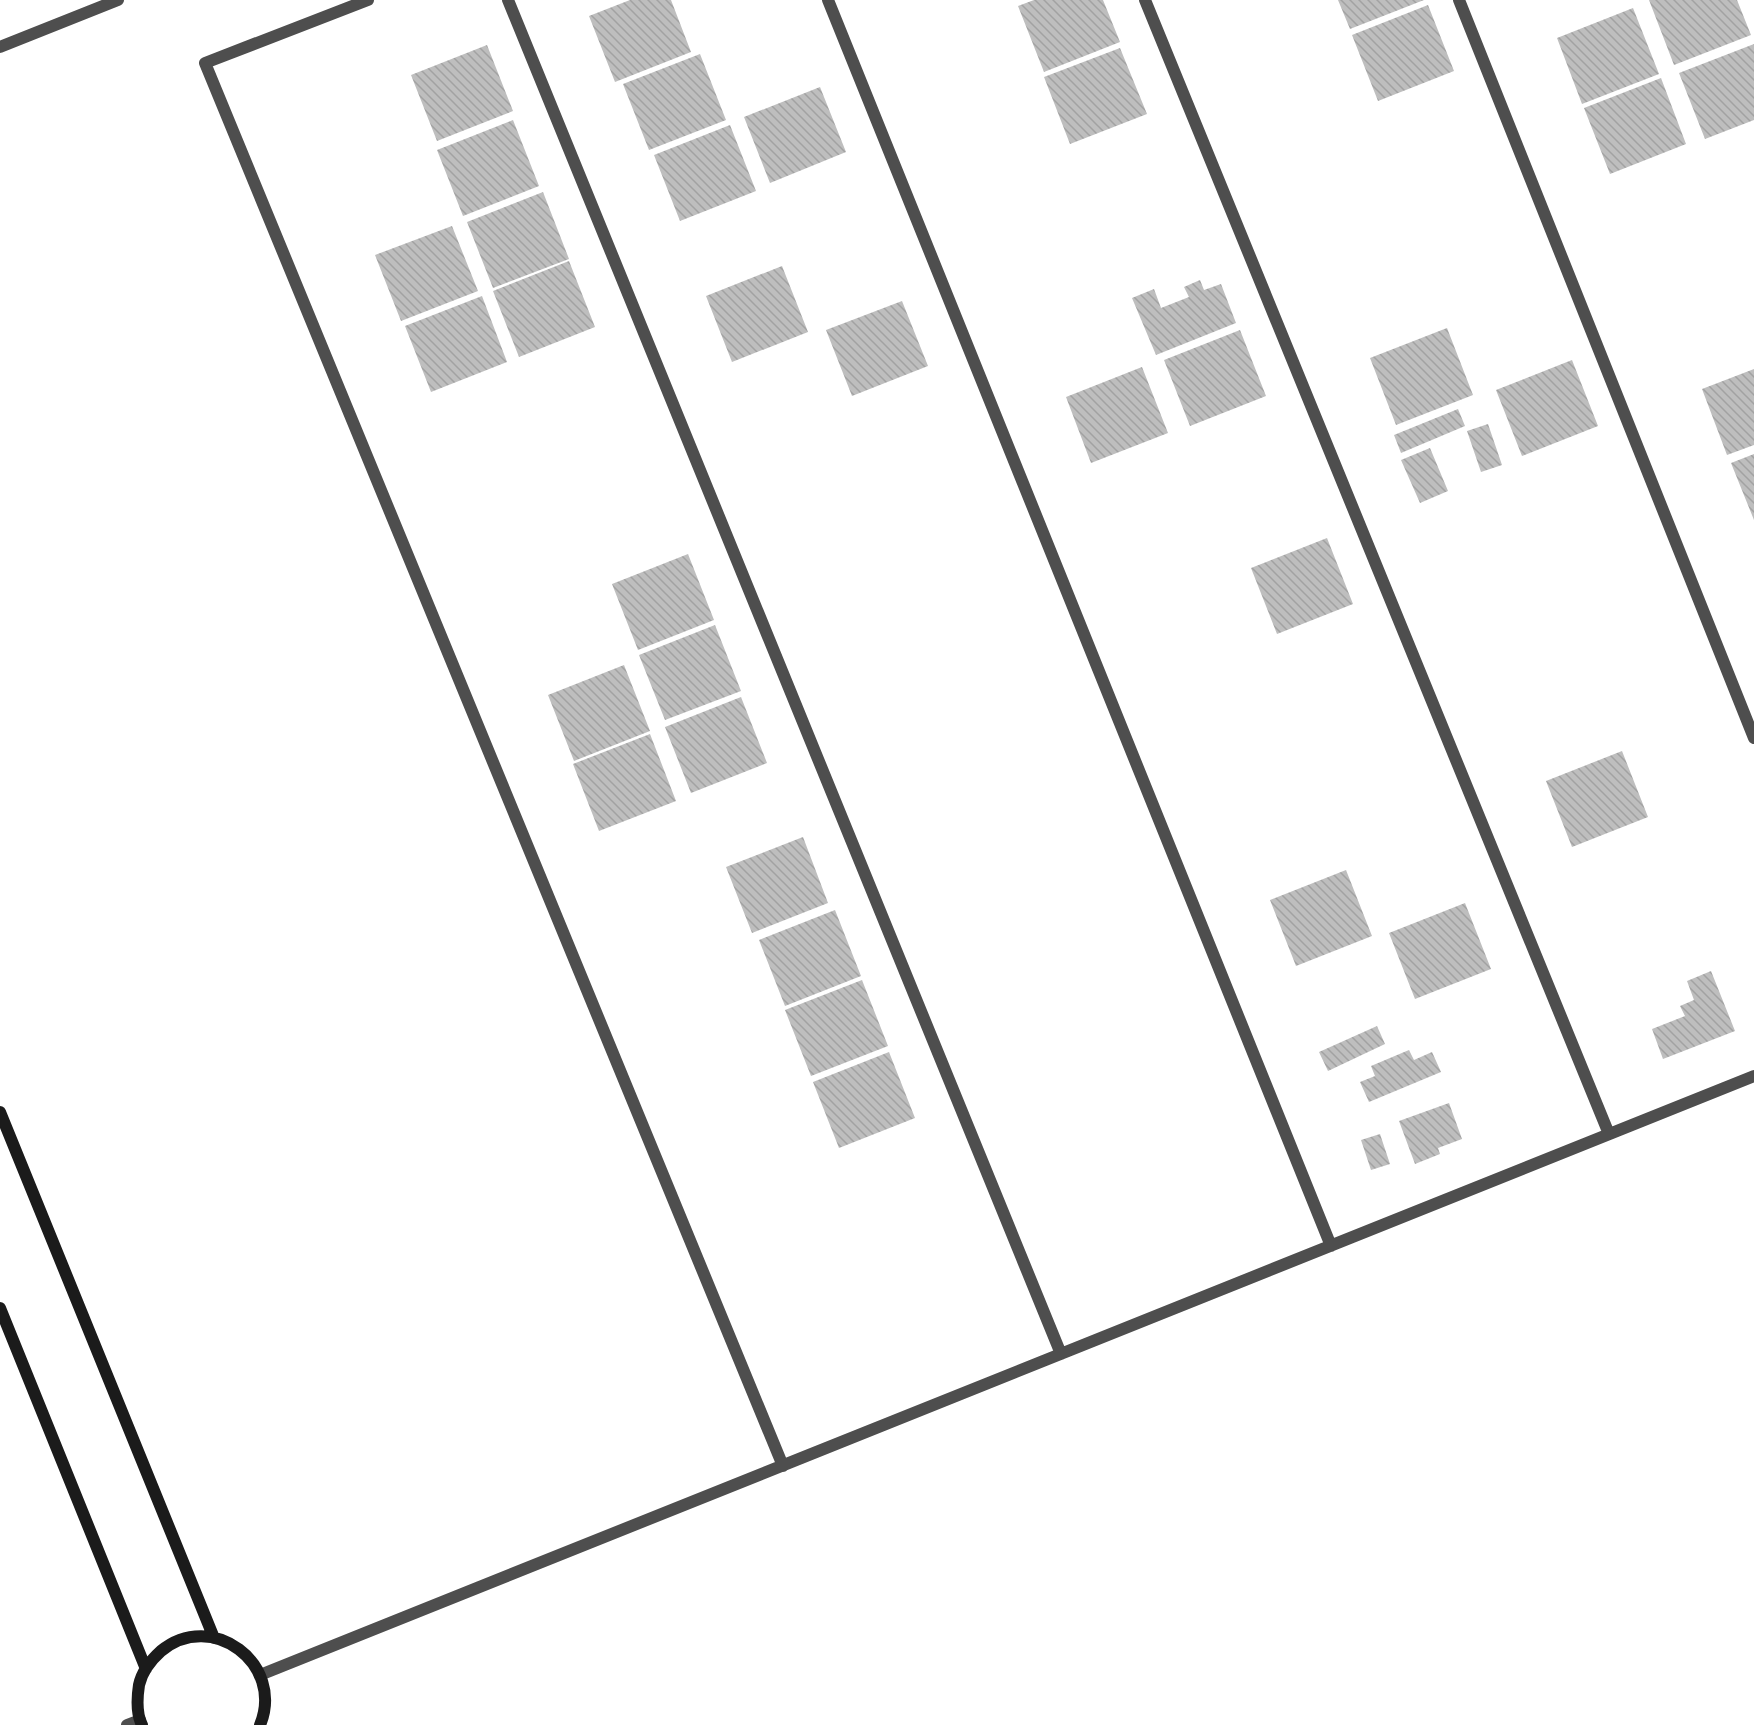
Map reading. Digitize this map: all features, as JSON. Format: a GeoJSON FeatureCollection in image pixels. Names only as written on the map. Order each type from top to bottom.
{"type":"FeatureCollection","features":[{"type":"Feature","properties":{"kind":"street"},"geometry":{"type":"LineString","coordinates":[[0,47],[118,0]]}},
{"type":"Feature","properties":{"kind":"street"},"geometry":{"type":"LineString","coordinates":[[368,0],[205,63],[783,1466]]}},
{"type":"Feature","properties":{"kind":"street"},"geometry":{"type":"LineString","coordinates":[[508,0],[1061,1354]]}},
{"type":"Feature","properties":{"kind":"street"},"geometry":{"type":"LineString","coordinates":[[828,0],[1331,1246]]}},
{"type":"Feature","properties":{"kind":"street"},"geometry":{"type":"LineString","coordinates":[[1145,0],[1609,1134]]}},
{"type":"Feature","properties":{"kind":"street"},"geometry":{"type":"LineString","coordinates":[[1459,0],[1754,738]]}},
{"type":"Feature","properties":{"kind":"street"},"geometry":{"type":"LineString","coordinates":[[260,1675],[1754,1076]]}},
{"type":"Feature","properties":{"kind":"street"},"geometry":{"type":"LineString","coordinates":[[0,1112],[214,1638]]}},
{"type":"Feature","properties":{"kind":"street"},"geometry":{"type":"LineString","coordinates":[[0,1308],[146,1669]]}},
{"type":"Feature","properties":{"kind":"street"},"geometry":{"type":"LineString","coordinates":[[136,1723],[136,1698],[141,1677],[146,1669],[153,1658],[170,1644],[190,1637],[214,1638],[232,1644],[250,1658],[260,1675],[265,1696],[260,1725]]}},
{"type":"Feature","properties":{"kind":"building"},"geometry":{"type":"Polygon","coordinates":[[[630,0],[671,0],[691,52],[615,82],[589,16],[630,0]]]}},
{"type":"Feature","properties":{"kind":"building"},"geometry":{"type":"Polygon","coordinates":[[[1034,0],[1103,0],[1120,42],[1044,72],[1018,6],[1034,0]]]}},
{"type":"Feature","properties":{"kind":"building"},"geometry":{"type":"Polygon","coordinates":[[[1338,0],[1424,0],[1350,29],[1338,0]]]}},
{"type":"Feature","properties":{"kind":"building"},"geometry":{"type":"Polygon","coordinates":[[[1649,0],[1737,0],[1751,35],[1674,65],[1649,0]]]}},
{"type":"Feature","properties":{"kind":"building"},"geometry":{"type":"Polygon","coordinates":[[[1428,5],[1454,71],[1378,101],[1352,35],[1428,5]]]}},
{"type":"Feature","properties":{"kind":"building"},"geometry":{"type":"Polygon","coordinates":[[[1633,8],[1659,74],[1582,104],[1557,38],[1633,8]]]}},
{"type":"Feature","properties":{"kind":"building"},"geometry":{"type":"Polygon","coordinates":[[[1754,44],[1754,120],[1705,139],[1679,73],[1754,44]]]}},
{"type":"Feature","properties":{"kind":"building"},"geometry":{"type":"Polygon","coordinates":[[[487,45],[513,111],[437,141],[411,75],[487,45]]]}},
{"type":"Feature","properties":{"kind":"building"},"geometry":{"type":"Polygon","coordinates":[[[1120,48],[1147,114],[1070,144],[1044,77],[1120,48]]]}},
{"type":"Feature","properties":{"kind":"building"},"geometry":{"type":"Polygon","coordinates":[[[700,54],[726,120],[649,150],[623,84],[700,54]]]}},
{"type":"Feature","properties":{"kind":"building"},"geometry":{"type":"Polygon","coordinates":[[[1661,78],[1686,144],[1610,174],[1584,108],[1661,78]]]}},
{"type":"Feature","properties":{"kind":"building"},"geometry":{"type":"Polygon","coordinates":[[[820,87],[846,152],[770,183],[744,117],[820,87]]]}},
{"type":"Feature","properties":{"kind":"building"},"geometry":{"type":"Polygon","coordinates":[[[513,120],[539,186],[463,216],[437,150],[513,120]]]}},
{"type":"Feature","properties":{"kind":"building"},"geometry":{"type":"Polygon","coordinates":[[[730,125],[756,191],[680,221],[654,155],[730,125]]]}},
{"type":"Feature","properties":{"kind":"building"},"geometry":{"type":"Polygon","coordinates":[[[543,192],[569,259],[493,288],[467,222],[543,192]]]}},
{"type":"Feature","properties":{"kind":"building"},"geometry":{"type":"Polygon","coordinates":[[[452,226],[478,291],[401,321],[375,255],[452,226]]]}},
{"type":"Feature","properties":{"kind":"building"},"geometry":{"type":"Polygon","coordinates":[[[569,261],[595,327],[519,357],[493,291],[569,261]]]}},
{"type":"Feature","properties":{"kind":"building"},"geometry":{"type":"Polygon","coordinates":[[[782,266],[808,332],[732,362],[706,296],[782,266]]]}},
{"type":"Feature","properties":{"kind":"building"},"geometry":{"type":"Polygon","coordinates":[[[1200,280],[1204,290],[1221,284],[1236,323],[1156,355],[1132,298],[1154,289],[1161,308],[1189,297],[1184,287],[1200,280]]]}},
{"type":"Feature","properties":{"kind":"building"},"geometry":{"type":"Polygon","coordinates":[[[482,296],[507,362],[431,392],[405,326],[482,296]]]}},
{"type":"Feature","properties":{"kind":"building"},"geometry":{"type":"Polygon","coordinates":[[[902,301],[928,366],[852,396],[826,330],[902,301]]]}},
{"type":"Feature","properties":{"kind":"building"},"geometry":{"type":"Polygon","coordinates":[[[1447,328],[1473,395],[1396,425],[1370,358],[1447,328]]]}},
{"type":"Feature","properties":{"kind":"building"},"geometry":{"type":"Polygon","coordinates":[[[1240,330],[1266,396],[1190,426],[1164,360],[1240,330]]]}},
{"type":"Feature","properties":{"kind":"building"},"geometry":{"type":"Polygon","coordinates":[[[1572,360],[1598,426],[1522,456],[1496,390],[1572,360]]]}},
{"type":"Feature","properties":{"kind":"building"},"geometry":{"type":"Polygon","coordinates":[[[1142,367],[1168,433],[1091,463],[1066,397],[1142,367]]]}},
{"type":"Feature","properties":{"kind":"building"},"geometry":{"type":"Polygon","coordinates":[[[1754,369],[1754,445],[1727,455],[1702,389],[1754,369]]]}},
{"type":"Feature","properties":{"kind":"building"},"geometry":{"type":"Polygon","coordinates":[[[1458,409],[1465,426],[1401,453],[1394,435],[1458,409]]]}},
{"type":"Feature","properties":{"kind":"building"},"geometry":{"type":"Polygon","coordinates":[[[1488,424],[1502,465],[1481,472],[1467,431],[1488,424]]]}},
{"type":"Feature","properties":{"kind":"building"},"geometry":{"type":"Polygon","coordinates":[[[1430,448],[1448,491],[1420,503],[1401,460],[1430,448]]]}},
{"type":"Feature","properties":{"kind":"building"},"geometry":{"type":"Polygon","coordinates":[[[1754,454],[1754,520],[1731,463],[1754,454]]]}},
{"type":"Feature","properties":{"kind":"building"},"geometry":{"type":"Polygon","coordinates":[[[1327,538],[1353,604],[1277,634],[1251,568],[1327,538]]]}},
{"type":"Feature","properties":{"kind":"building"},"geometry":{"type":"Polygon","coordinates":[[[688,554],[714,620],[638,650],[612,584],[688,554]]]}},
{"type":"Feature","properties":{"kind":"building"},"geometry":{"type":"Polygon","coordinates":[[[715,625],[741,691],[665,720],[639,655],[715,625]]]}},
{"type":"Feature","properties":{"kind":"building"},"geometry":{"type":"Polygon","coordinates":[[[624,665],[650,731],[574,761],[548,695],[624,665]]]}},
{"type":"Feature","properties":{"kind":"building"},"geometry":{"type":"Polygon","coordinates":[[[741,697],[767,763],[691,793],[665,727],[741,697]]]}},
{"type":"Feature","properties":{"kind":"building"},"geometry":{"type":"Polygon","coordinates":[[[650,734],[676,801],[599,831],[573,764],[650,734]]]}},
{"type":"Feature","properties":{"kind":"building"},"geometry":{"type":"Polygon","coordinates":[[[1622,751],[1648,817],[1572,847],[1546,781],[1622,751]]]}},
{"type":"Feature","properties":{"kind":"building"},"geometry":{"type":"Polygon","coordinates":[[[803,837],[828,903],[752,933],[726,867],[803,837]]]}},
{"type":"Feature","properties":{"kind":"building"},"geometry":{"type":"Polygon","coordinates":[[[1346,870],[1372,936],[1296,966],[1270,900],[1346,870]]]}},
{"type":"Feature","properties":{"kind":"building"},"geometry":{"type":"Polygon","coordinates":[[[1465,903],[1491,969],[1415,999],[1389,933],[1465,903]]]}},
{"type":"Feature","properties":{"kind":"building"},"geometry":{"type":"Polygon","coordinates":[[[835,910],[861,976],[785,1006],[759,940],[835,910]]]}},
{"type":"Feature","properties":{"kind":"building"},"geometry":{"type":"Polygon","coordinates":[[[1711,971],[1735,1031],[1663,1059],[1652,1029],[1685,1016],[1680,1006],[1694,1000],[1687,981],[1711,971]]]}},
{"type":"Feature","properties":{"kind":"building"},"geometry":{"type":"Polygon","coordinates":[[[862,980],[888,1046],[811,1076],[785,1010],[862,980]]]}},
{"type":"Feature","properties":{"kind":"building"},"geometry":{"type":"Polygon","coordinates":[[[1377,1026],[1385,1044],[1328,1071],[1319,1052],[1377,1026]]]}},
{"type":"Feature","properties":{"kind":"building"},"geometry":{"type":"Polygon","coordinates":[[[1409,1050],[1414,1060],[1432,1052],[1441,1072],[1369,1102],[1360,1082],[1375,1076],[1371,1066],[1409,1050]]]}},
{"type":"Feature","properties":{"kind":"building"},"geometry":{"type":"Polygon","coordinates":[[[889,1052],[915,1118],[839,1148],[813,1082],[889,1052]]]}},
{"type":"Feature","properties":{"kind":"building"},"geometry":{"type":"Polygon","coordinates":[[[1449,1103],[1462,1139],[1438,1148],[1440,1154],[1415,1164],[1399,1121],[1449,1103]]]}},
{"type":"Feature","properties":{"kind":"building"},"geometry":{"type":"Polygon","coordinates":[[[1380,1134],[1390,1164],[1371,1170],[1361,1140],[1380,1134]]]}}]}
